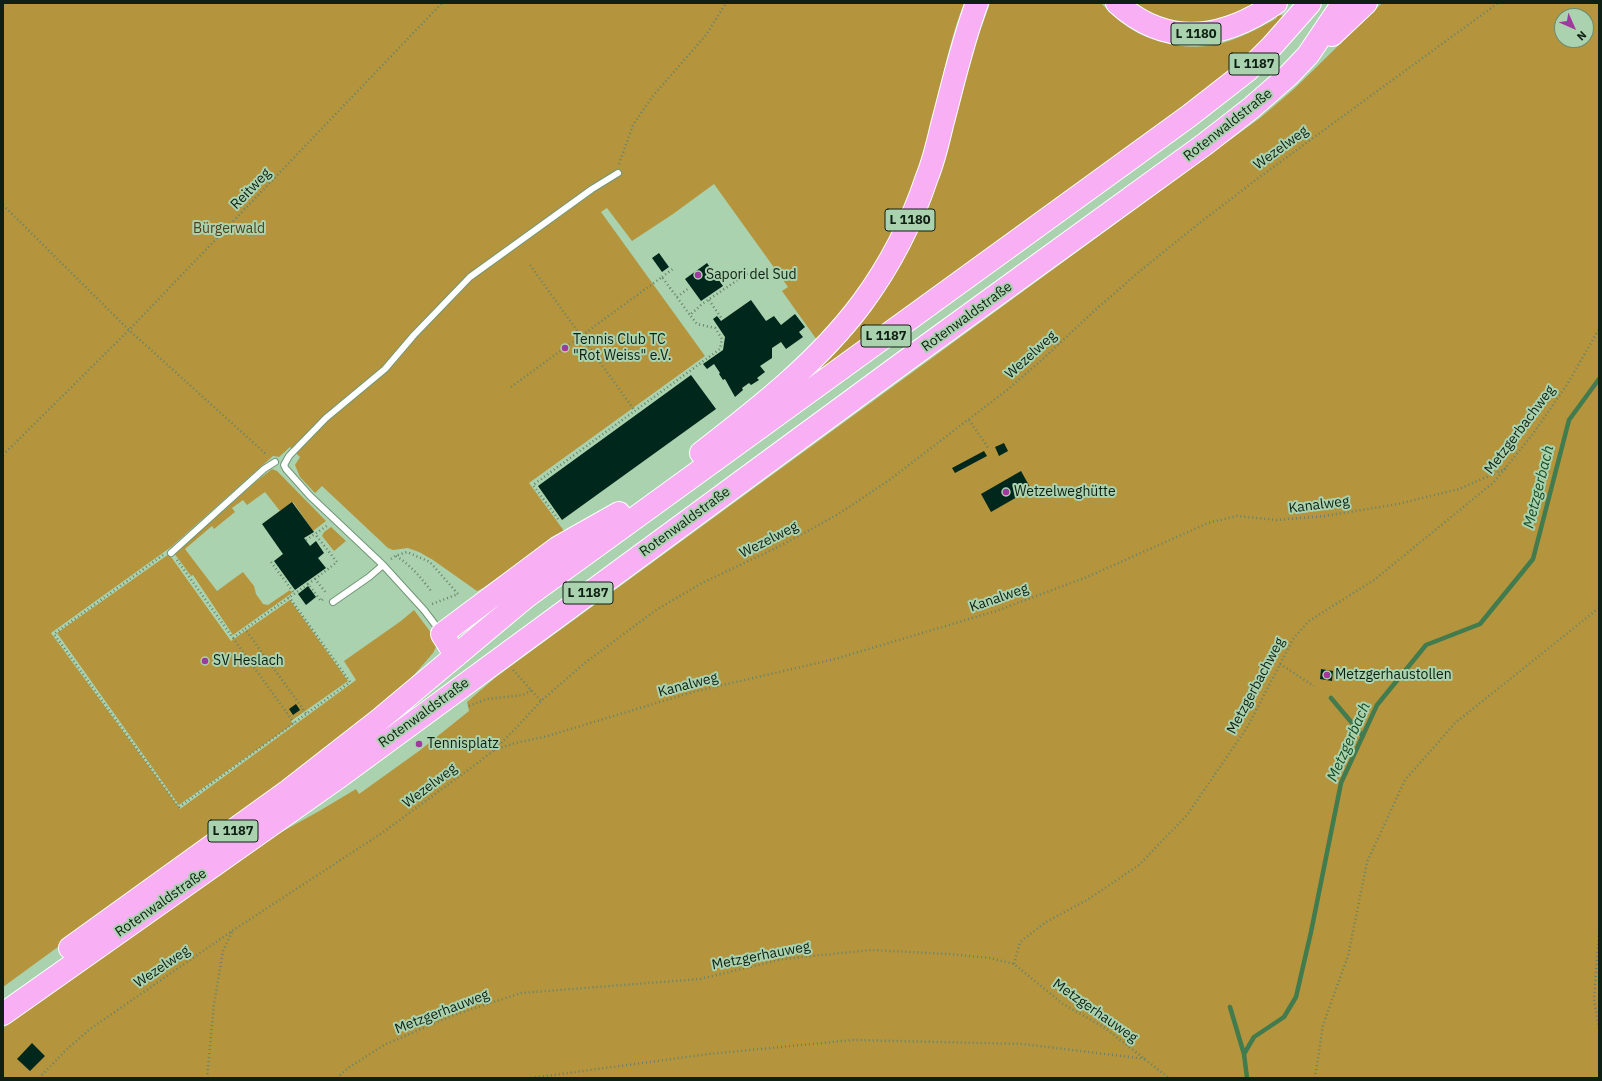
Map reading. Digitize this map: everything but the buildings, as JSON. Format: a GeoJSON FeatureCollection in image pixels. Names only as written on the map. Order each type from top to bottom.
{"type":"FeatureCollection","features":[{"type":"Feature","properties":{"kind":"highway","name":"L 1180"},"geometry":{"type":"LineString","coordinates":[[584,556],[619,513],[729,432],[781,388],[826,345],[847,322],[873,287],[899,243],[919,200],[928,176],[965,35],[977,3]]}},
{"type":"Feature","properties":{"kind":"highway","name":"L 1180"},"geometry":{"type":"LineString","coordinates":[[1117,3],[1127,12],[1156,27],[1178,33],[1198,34],[1219,31],[1238,25],[1263,12],[1276,3]]}},
{"type":"Feature","properties":{"kind":"highway","name":"Rotenwaldstraße"},"geometry":{"type":"LineString","coordinates":[[3,997],[288,791],[379,720],[526,597],[1189,116],[1248,70],[1272,46],[1310,3]]}},
{"type":"Feature","properties":{"kind":"highway","name":"Rotenwaldstraße"},"geometry":{"type":"LineString","coordinates":[[3,1014],[339,777],[880,380],[1205,144],[1274,90],[1308,55],[1343,3]]}},
{"type":"Feature","properties":{"kind":"highway"},"geometry":{"type":"LineString","coordinates":[[1308,55],[1366,3]]}},
{"type":"Feature","properties":{"kind":"highway"},"geometry":{"type":"LineString","coordinates":[[442,634],[557,548],[619,513]]}},
{"type":"Feature","properties":{"kind":"highway","name":"Rotenwaldstraße"},"geometry":{"type":"LineString","coordinates":[[442,634],[456,656]]}},
{"type":"Feature","properties":{"kind":"lane"},"geometry":{"type":"LineString","coordinates":[[442,634],[424,610],[383,565],[310,496],[284,465],[289,456],[326,418],[385,369],[414,335],[470,277],[592,189],[618,173]]}},
{"type":"Feature","properties":{"kind":"lane"},"geometry":{"type":"LineString","coordinates":[[171,553],[264,469],[275,462]]}},
{"type":"Feature","properties":{"kind":"lane"},"geometry":{"type":"LineString","coordinates":[[333,602],[383,565]]}},
{"type":"Feature","properties":{"kind":"path","name":"Reitweg"},"geometry":{"type":"LineString","coordinates":[[3,455],[129,330],[442,3]]}},
{"type":"Feature","properties":{"kind":"path"},"geometry":{"type":"LineString","coordinates":[[618,173],[620,158],[633,126],[652,97],[706,35],[726,3]]}},
{"type":"Feature","properties":{"kind":"path","name":"Wezelweg"},"geometry":{"type":"LineString","coordinates":[[40,1078],[66,1050],[90,1029],[232,931],[398,822],[492,751],[541,701],[586,662],[656,610],[702,582],[774,549],[840,513],[888,481],[969,420],[1038,363],[1140,271],[1202,221],[1296,150],[1498,3]]}},
{"type":"Feature","properties":{"kind":"path"},"geometry":{"type":"LineString","coordinates":[[3,205],[129,330],[275,462]]}},
{"type":"Feature","properties":{"kind":"path"},"geometry":{"type":"LineString","coordinates":[[530,265],[635,411]]}},
{"type":"Feature","properties":{"kind":"path"},"geometry":{"type":"LineString","coordinates":[[511,387],[674,268]]}},
{"type":"Feature","properties":{"kind":"path"},"geometry":{"type":"LineString","coordinates":[[690,315],[748,273]]}},
{"type":"Feature","properties":{"kind":"path"},"geometry":{"type":"LineString","coordinates":[[558,519],[533,485],[720,349],[722,339],[715,328],[697,324],[662,277]]}},
{"type":"Feature","properties":{"kind":"path"},"geometry":{"type":"LineString","coordinates":[[677,297],[689,288]]}},
{"type":"Feature","properties":{"kind":"path"},"geometry":{"type":"LineString","coordinates":[[709,300],[722,319]]}},
{"type":"Feature","properties":{"kind":"path","name":"Metzgerbachweg"},"geometry":{"type":"LineString","coordinates":[[1014,964],[1020,942],[1046,922],[1087,900],[1139,865],[1187,815],[1248,726],[1293,639],[1309,621],[1374,580],[1494,482],[1507,468],[1533,434],[1568,383],[1599,329]]}},
{"type":"Feature","properties":{"kind":"path"},"geometry":{"type":"LineString","coordinates":[[969,420],[989,449]]}},
{"type":"Feature","properties":{"kind":"path","name":"Kanalweg"},"geometry":{"type":"LineString","coordinates":[[492,751],[515,743],[544,737],[693,692],[835,659],[996,611],[1087,577],[1208,523],[1237,516],[1276,520],[1325,516],[1398,504],[1459,489],[1507,468]]}},
{"type":"Feature","properties":{"kind":"path"},"geometry":{"type":"LineString","coordinates":[[306,540],[335,521]]}},
{"type":"Feature","properties":{"kind":"path"},"geometry":{"type":"LineString","coordinates":[[233,638],[337,562],[315,534]]}},
{"type":"Feature","properties":{"kind":"path"},"geometry":{"type":"LineString","coordinates":[[289,597],[350,682],[306,713],[294,723],[179,806],[54,634],[169,550],[294,723]]}},
{"type":"Feature","properties":{"kind":"path"},"geometry":{"type":"LineString","coordinates":[[383,565],[395,556],[407,552],[430,562],[458,594],[435,602],[424,610]]}},
{"type":"Feature","properties":{"kind":"path"},"geometry":{"type":"LineString","coordinates":[[395,556],[404,561],[416,572],[432,592]]}},
{"type":"Feature","properties":{"kind":"path"},"geometry":{"type":"LineString","coordinates":[[271,562],[294,593]]}},
{"type":"Feature","properties":{"kind":"path"},"geometry":{"type":"LineString","coordinates":[[308,584],[321,601],[328,596],[315,579]]}},
{"type":"Feature","properties":{"kind":"path"},"geometry":{"type":"LineString","coordinates":[[1315,1078],[1323,1024],[1348,956],[1367,862],[1405,780],[1455,723],[1599,609]]}},
{"type":"Feature","properties":{"kind":"path"},"geometry":{"type":"LineString","coordinates":[[245,629],[306,713]]}},
{"type":"Feature","properties":{"kind":"path"},"geometry":{"type":"LineString","coordinates":[[1280,664],[1314,686]]}},
{"type":"Feature","properties":{"kind":"path"},"geometry":{"type":"LineString","coordinates":[[512,669],[541,701]]}},
{"type":"Feature","properties":{"kind":"path"},"geometry":{"type":"LineString","coordinates":[[473,704],[487,699],[523,695],[532,690]]}},
{"type":"Feature","properties":{"kind":"path"},"geometry":{"type":"LineString","coordinates":[[208,1078],[214,1004],[223,951],[232,931]]}},
{"type":"Feature","properties":{"kind":"path"},"geometry":{"type":"LineString","coordinates":[[1599,932],[1594,999],[1599,1029]]}},
{"type":"Feature","properties":{"kind":"path","name":"Metzgerhauweg"},"geometry":{"type":"LineString","coordinates":[[337,1078],[348,1068],[384,1045],[454,1015],[521,993],[700,979],[783,959],[871,950],[990,958],[1014,964],[1063,1004],[1105,1028],[1169,1078]]}},
{"type":"Feature","properties":{"kind":"path"},"geometry":{"type":"LineString","coordinates":[[531,1078],[709,1054],[853,1040],[1023,1044],[1146,1059]]}},
{"type":"Feature","properties":{"kind":"green space","name":"Bürgerwald"},"geometry":{"type":"Polygon","coordinates":[[[3,3],[964,3],[950,46],[922,156],[902,213],[876,265],[866,281],[843,311],[817,340],[782,291],[788,287],[714,184],[673,214],[632,241],[607,208],[601,212],[705,356],[529,483],[567,535],[523,560],[477,591],[419,552],[408,548],[393,550],[388,548],[322,486],[315,493],[300,477],[295,465],[300,457],[290,447],[279,457],[273,456],[171,547],[51,633],[180,809],[356,680],[344,661],[401,621],[414,610],[435,638],[437,645],[433,653],[414,675],[376,711],[299,771],[3,987],[3,3]]]}},
{"type":"Feature","properties":{"kind":"green space"},"geometry":{"type":"Polygon","coordinates":[[[990,3],[1101,3],[1131,29],[1151,39],[1173,45],[1196,47],[1226,42],[1263,26],[1277,18],[1275,16],[1282,15],[1283,19],[1239,65],[1192,103],[808,379],[844,342],[869,311],[979,25],[982,26],[990,3]]]}},
{"type":"Feature","properties":{"kind":"green space"},"geometry":{"type":"Polygon","coordinates":[[[1132,3],[1259,3],[1232,18],[1196,25],[1161,20],[1132,3]]]}},
{"type":"Feature","properties":{"kind":"green space"},"geometry":{"type":"Polygon","coordinates":[[[1382,3],[1599,3],[1599,1078],[3,1078],[3,1028],[251,849],[356,789],[359,794],[419,751],[469,711],[467,702],[496,677],[1260,118],[1294,89],[1382,3]]]}},
{"type":"Feature","properties":{"kind":"green space"},"geometry":{"type":"Polygon","coordinates":[[[272,469],[277,471],[326,521],[313,531],[293,502],[280,511],[265,492],[247,505],[243,500],[232,508],[235,512],[214,529],[212,526],[185,549],[217,591],[243,572],[254,586],[256,594],[263,604],[268,605],[290,590],[292,593],[233,635],[193,575],[191,576],[174,553],[272,469]]]}},
{"type":"Feature","properties":{"kind":"green space"},"geometry":{"type":"Polygon","coordinates":[[[331,527],[346,541],[334,551],[322,536],[324,532],[331,527]]]}},
{"type":"Feature","properties":{"kind":"green space","name":"SV Heslach"},"geometry":{"type":"Polygon","coordinates":[[[169,554],[231,641],[290,600],[348,681],[291,721],[293,724],[179,805],[57,633],[169,554]]]}},
{"type":"Feature","properties":{"kind":"waterway","name":"Metzgerbach"},"geometry":{"type":"LineString","coordinates":[[1247,1078],[1244,1054],[1254,1037],[1284,1017],[1296,997],[1311,932],[1341,783],[1377,705],[1426,645],[1480,624],[1533,559],[1569,420],[1599,379]]}},
{"type":"Feature","properties":{"kind":"waterway"},"geometry":{"type":"LineString","coordinates":[[1331,698],[1363,736]]}},
{"type":"Feature","properties":{"kind":"waterway"},"geometry":{"type":"LineString","coordinates":[[1230,1007],[1244,1054]]}},
{"type":"Feature","properties":{"kind":"place","name":"Sapori del Sud"},"geometry":{"type":"Point","coordinates":[698,275]}},
{"type":"Feature","properties":{"kind":"place","name":"Tennis Club TC \"Rot Weiss\" e.V."},"geometry":{"type":"Point","coordinates":[565,348]}},
{"type":"Feature","properties":{"kind":"place","name":"Wetzelweghütte"},"geometry":{"type":"Point","coordinates":[1006,492]}},
{"type":"Feature","properties":{"kind":"place","name":"SV Heslach"},"geometry":{"type":"Point","coordinates":[205,661]}},
{"type":"Feature","properties":{"kind":"place","name":"Metzgerhaustollen"},"geometry":{"type":"Point","coordinates":[1327,675]}},
{"type":"Feature","properties":{"kind":"place","name":"Tennisplatz"},"geometry":{"type":"Point","coordinates":[419,744]}}]}
